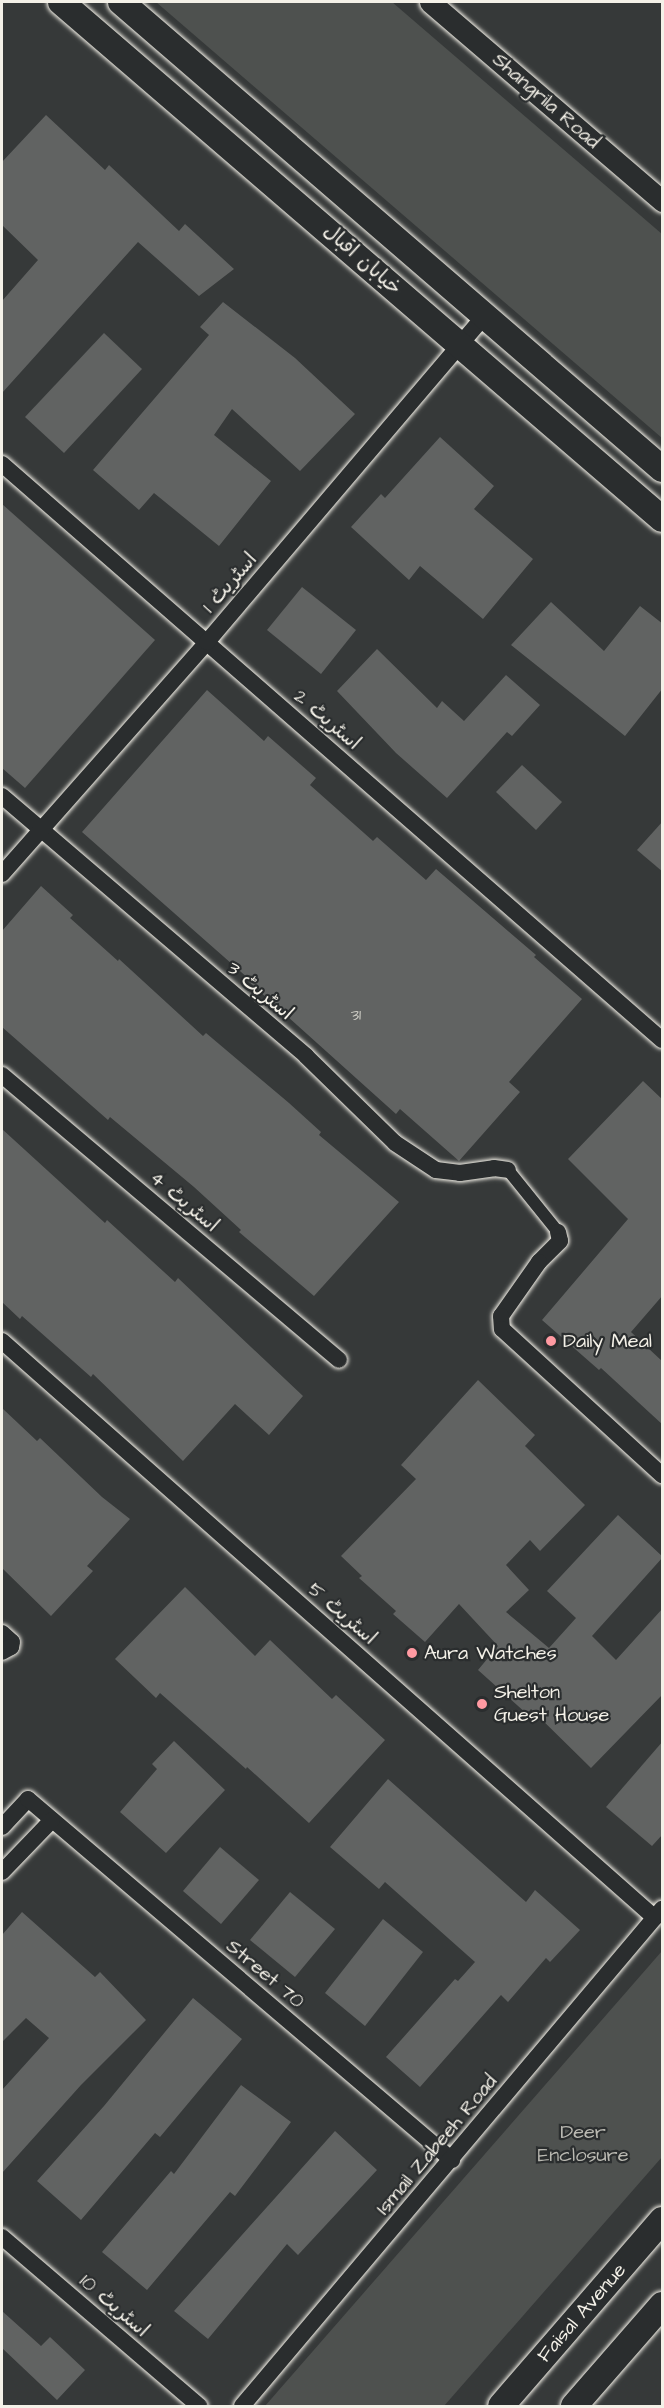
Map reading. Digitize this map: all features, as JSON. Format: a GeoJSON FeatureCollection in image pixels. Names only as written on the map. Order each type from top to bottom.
{"type":"FeatureCollection","features":[{"type":"Feature","properties":{"kind":"main road","name":"خیابان اقبال"},"geometry":{"type":"LineString","coordinates":[[61,2],[663,519]]}},
{"type":"Feature","properties":{"kind":"main road","name":"خیابان اقبال"},"geometry":{"type":"LineString","coordinates":[[121,2],[663,469]]}},
{"type":"Feature","properties":{"kind":"main road","name":"Faisal Avenue"},"geometry":{"type":"LineString","coordinates":[[501,2406],[663,2220]]}},
{"type":"Feature","properties":{"kind":"main road"},"geometry":{"type":"LineString","coordinates":[[574,2406],[663,2305]]}},
{"type":"Feature","properties":{"kind":"street","name":"Shangrila Road"},"geometry":{"type":"LineString","coordinates":[[430,2],[663,201]]}},
{"type":"Feature","properties":{"kind":"street","name":"اسٹریٹ 1"},"geometry":{"type":"LineString","coordinates":[[2,874],[207,642],[462,345],[485,315]]}},
{"type":"Feature","properties":{"kind":"street","name":"اسٹریٹ 2"},"geometry":{"type":"LineString","coordinates":[[2,464],[663,1040]]}},
{"type":"Feature","properties":{"kind":"street","name":"اسٹریٹ 3"},"geometry":{"type":"LineString","coordinates":[[2,796],[306,1056],[395,1143],[436,1170],[460,1173],[494,1168],[508,1170]]}},
{"type":"Feature","properties":{"kind":"street","name":"اسٹریٹ 4"},"geometry":{"type":"LineString","coordinates":[[2,1075],[339,1360]]}},
{"type":"Feature","properties":{"kind":"street"},"geometry":{"type":"LineString","coordinates":[[508,1170],[558,1232],[560,1241],[539,1262],[501,1316],[502,1329],[663,1475]]}},
{"type":"Feature","properties":{"kind":"street","name":"اسٹریٹ 5"},"geometry":{"type":"LineString","coordinates":[[2,1341],[659,1914]]}},
{"type":"Feature","properties":{"kind":"street"},"geometry":{"type":"LineString","coordinates":[[2,1633],[12,1642],[11,1647],[2,1652]]}},
{"type":"Feature","properties":{"kind":"street","name":"Street 70"},"geometry":{"type":"LineString","coordinates":[[2,1827],[28,1799],[452,2160]]}},
{"type":"Feature","properties":{"kind":"street"},"geometry":{"type":"LineString","coordinates":[[2,1872],[52,1820]]}},
{"type":"Feature","properties":{"kind":"street","name":"Ismail Zabeeh Road"},"geometry":{"type":"LineString","coordinates":[[242,2406],[659,1914]]}},
{"type":"Feature","properties":{"kind":"street","name":"اسٹریٹ 10"},"geometry":{"type":"LineString","coordinates":[[2,2236],[199,2406]]}},
{"type":"Feature","properties":{"kind":"green space"},"geometry":{"type":"Polygon","coordinates":[[[156,2],[392,2],[662,234],[662,438],[156,2]]]}},
{"type":"Feature","properties":{"kind":"green space","name":"Deer Enclosure"},"geometry":{"type":"Polygon","coordinates":[[[662,1951],[662,2157],[444,2406],[265,2406],[662,1951]]]}},
{"type":"Feature","properties":{"kind":"building"},"geometry":{"type":"Polygon","coordinates":[[[46,115],[105,170],[109,165],[179,231],[185,224],[234,269],[199,296],[138,242],[2,393],[2,301],[38,260],[2,225],[2,162],[46,115]]]}},
{"type":"Feature","properties":{"kind":"building"},"geometry":{"type":"Polygon","coordinates":[[[223,302],[295,358],[355,414],[300,471],[232,409],[214,435],[271,481],[219,546],[154,493],[139,510],[93,470],[209,335],[200,327],[223,302]]]}},
{"type":"Feature","properties":{"kind":"building"},"geometry":{"type":"Polygon","coordinates":[[[104,333],[142,369],[64,453],[25,417],[104,333]]]}},
{"type":"Feature","properties":{"kind":"building"},"geometry":{"type":"Polygon","coordinates":[[[440,437],[494,486],[474,509],[533,559],[483,619],[420,566],[409,580],[351,527],[381,494],[385,498],[440,437]]]}},
{"type":"Feature","properties":{"kind":"building"},"geometry":{"type":"Polygon","coordinates":[[[2,504],[155,640],[25,788],[2,768],[2,504]]]}},
{"type":"Feature","properties":{"kind":"building"},"geometry":{"type":"Polygon","coordinates":[[[302,587],[356,630],[321,674],[267,630],[302,587]]]}},
{"type":"Feature","properties":{"kind":"building"},"geometry":{"type":"Polygon","coordinates":[[[551,602],[604,651],[640,606],[663,624],[663,688],[625,736],[511,645],[551,602]]]}},
{"type":"Feature","properties":{"kind":"building"},"geometry":{"type":"Polygon","coordinates":[[[377,649],[437,708],[442,701],[464,721],[506,675],[540,705],[512,736],[507,732],[447,798],[396,753],[337,691],[377,649]]]}},
{"type":"Feature","properties":{"kind":"building"},"geometry":{"type":"Polygon","coordinates":[[[207,690],[264,741],[268,736],[316,778],[310,785],[373,841],[377,837],[426,880],[436,869],[536,955],[534,957],[582,999],[509,1082],[520,1092],[459,1161],[400,1109],[396,1114],[248,981],[249,979],[82,832],[207,690]]]}},
{"type":"Feature","properties":{"kind":"building"},"geometry":{"type":"Polygon","coordinates":[[[522,765],[562,802],[536,830],[496,792],[522,765]]]}},
{"type":"Feature","properties":{"kind":"building"},"geometry":{"type":"Polygon","coordinates":[[[663,821],[663,872],[637,850],[663,821]]]}},
{"type":"Feature","properties":{"kind":"building"},"geometry":{"type":"Polygon","coordinates":[[[41,886],[73,915],[70,918],[118,961],[119,959],[203,1036],[206,1033],[289,1103],[321,1132],[319,1135],[399,1202],[314,1296],[239,1232],[241,1230],[194,1187],[110,1117],[108,1120],[2,1027],[2,931],[41,886]]]}},
{"type":"Feature","properties":{"kind":"building"},"geometry":{"type":"Polygon","coordinates":[[[643,1081],[663,1100],[663,1295],[631,1332],[663,1362],[663,1425],[601,1368],[599,1370],[542,1320],[628,1219],[568,1159],[643,1081]]]}},
{"type":"Feature","properties":{"kind":"building"},"geometry":{"type":"Polygon","coordinates":[[[2,1129],[105,1223],[107,1220],[175,1282],[178,1278],[303,1396],[269,1435],[235,1404],[183,1461],[93,1374],[91,1377],[22,1316],[20,1319],[2,1302],[2,1129]]]}},
{"type":"Feature","properties":{"kind":"building"},"geometry":{"type":"Polygon","coordinates":[[[478,1380],[535,1435],[525,1446],[585,1505],[540,1551],[530,1540],[506,1565],[529,1590],[506,1612],[549,1648],[576,1618],[547,1591],[618,1515],[663,1557],[592,1636],[616,1660],[663,1608],[663,1694],[591,1768],[531,1709],[527,1714],[478,1670],[498,1646],[459,1604],[425,1642],[393,1614],[396,1611],[359,1578],[362,1576],[341,1556],[416,1479],[401,1465],[478,1380]]]}},
{"type":"Feature","properties":{"kind":"building"},"geometry":{"type":"Polygon","coordinates":[[[2,1408],[37,1441],[40,1438],[102,1497],[130,1519],[87,1566],[93,1571],[51,1616],[2,1568],[2,1408]]]}},
{"type":"Feature","properties":{"kind":"building"},"geometry":{"type":"Polygon","coordinates":[[[185,1587],[255,1656],[270,1640],[332,1699],[336,1695],[385,1740],[309,1823],[160,1693],[156,1698],[115,1659],[185,1587]]]}},
{"type":"Feature","properties":{"kind":"building"},"geometry":{"type":"Polygon","coordinates":[[[174,1741],[225,1790],[166,1853],[120,1812],[157,1769],[152,1764],[174,1741]]]}},
{"type":"Feature","properties":{"kind":"building"},"geometry":{"type":"Polygon","coordinates":[[[663,1741],[663,1834],[652,1846],[606,1807],[663,1741]]]}},
{"type":"Feature","properties":{"kind":"building"},"geometry":{"type":"Polygon","coordinates":[[[388,1779],[526,1902],[535,1890],[580,1930],[550,1962],[546,1958],[508,2002],[501,1995],[420,2087],[386,2057],[455,1979],[458,1981],[475,1962],[385,1882],[379,1889],[330,1847],[388,1779]]]}},
{"type":"Feature","properties":{"kind":"building"},"geometry":{"type":"Polygon","coordinates":[[[220,1847],[259,1880],[221,1924],[183,1891],[220,1847]]]}},
{"type":"Feature","properties":{"kind":"building"},"geometry":{"type":"Polygon","coordinates":[[[290,1892],[335,1929],[295,1977],[250,1940],[290,1892]]]}},
{"type":"Feature","properties":{"kind":"building"},"geometry":{"type":"Polygon","coordinates":[[[22,1912],[95,1977],[100,1972],[146,2020],[81,2085],[2,2173],[2,2090],[49,2038],[26,2018],[2,2042],[2,1935],[22,1912]]]}},
{"type":"Feature","properties":{"kind":"building"},"geometry":{"type":"Polygon","coordinates":[[[383,1919],[423,1952],[365,2026],[325,1993],[383,1919]]]}},
{"type":"Feature","properties":{"kind":"building"},"geometry":{"type":"Polygon","coordinates":[[[193,1998],[242,2039],[160,2137],[155,2133],[81,2220],[37,2181],[104,2106],[193,1998]]]}},
{"type":"Feature","properties":{"kind":"building"},"geometry":{"type":"Polygon","coordinates":[[[241,2085],[291,2122],[235,2196],[230,2192],[147,2290],[102,2252],[171,2171],[174,2174],[241,2085]]]}},
{"type":"Feature","properties":{"kind":"building"},"geometry":{"type":"Polygon","coordinates":[[[335,2131],[377,2170],[298,2255],[287,2244],[208,2339],[174,2311],[335,2131]]]}},
{"type":"Feature","properties":{"kind":"building"},"geometry":{"type":"Polygon","coordinates":[[[2,2311],[41,2346],[50,2337],[85,2370],[57,2400],[2,2348],[2,2311]]]}},
{"type":"Feature","properties":{"kind":"place","name":"Daily Meal"},"geometry":{"type":"Point","coordinates":[551,1341]}},
{"type":"Feature","properties":{"kind":"place","name":"Aura Watches"},"geometry":{"type":"Point","coordinates":[412,1653]}},
{"type":"Feature","properties":{"kind":"place","name":"Shelton Guest House"},"geometry":{"type":"Point","coordinates":[482,1704]}}]}
